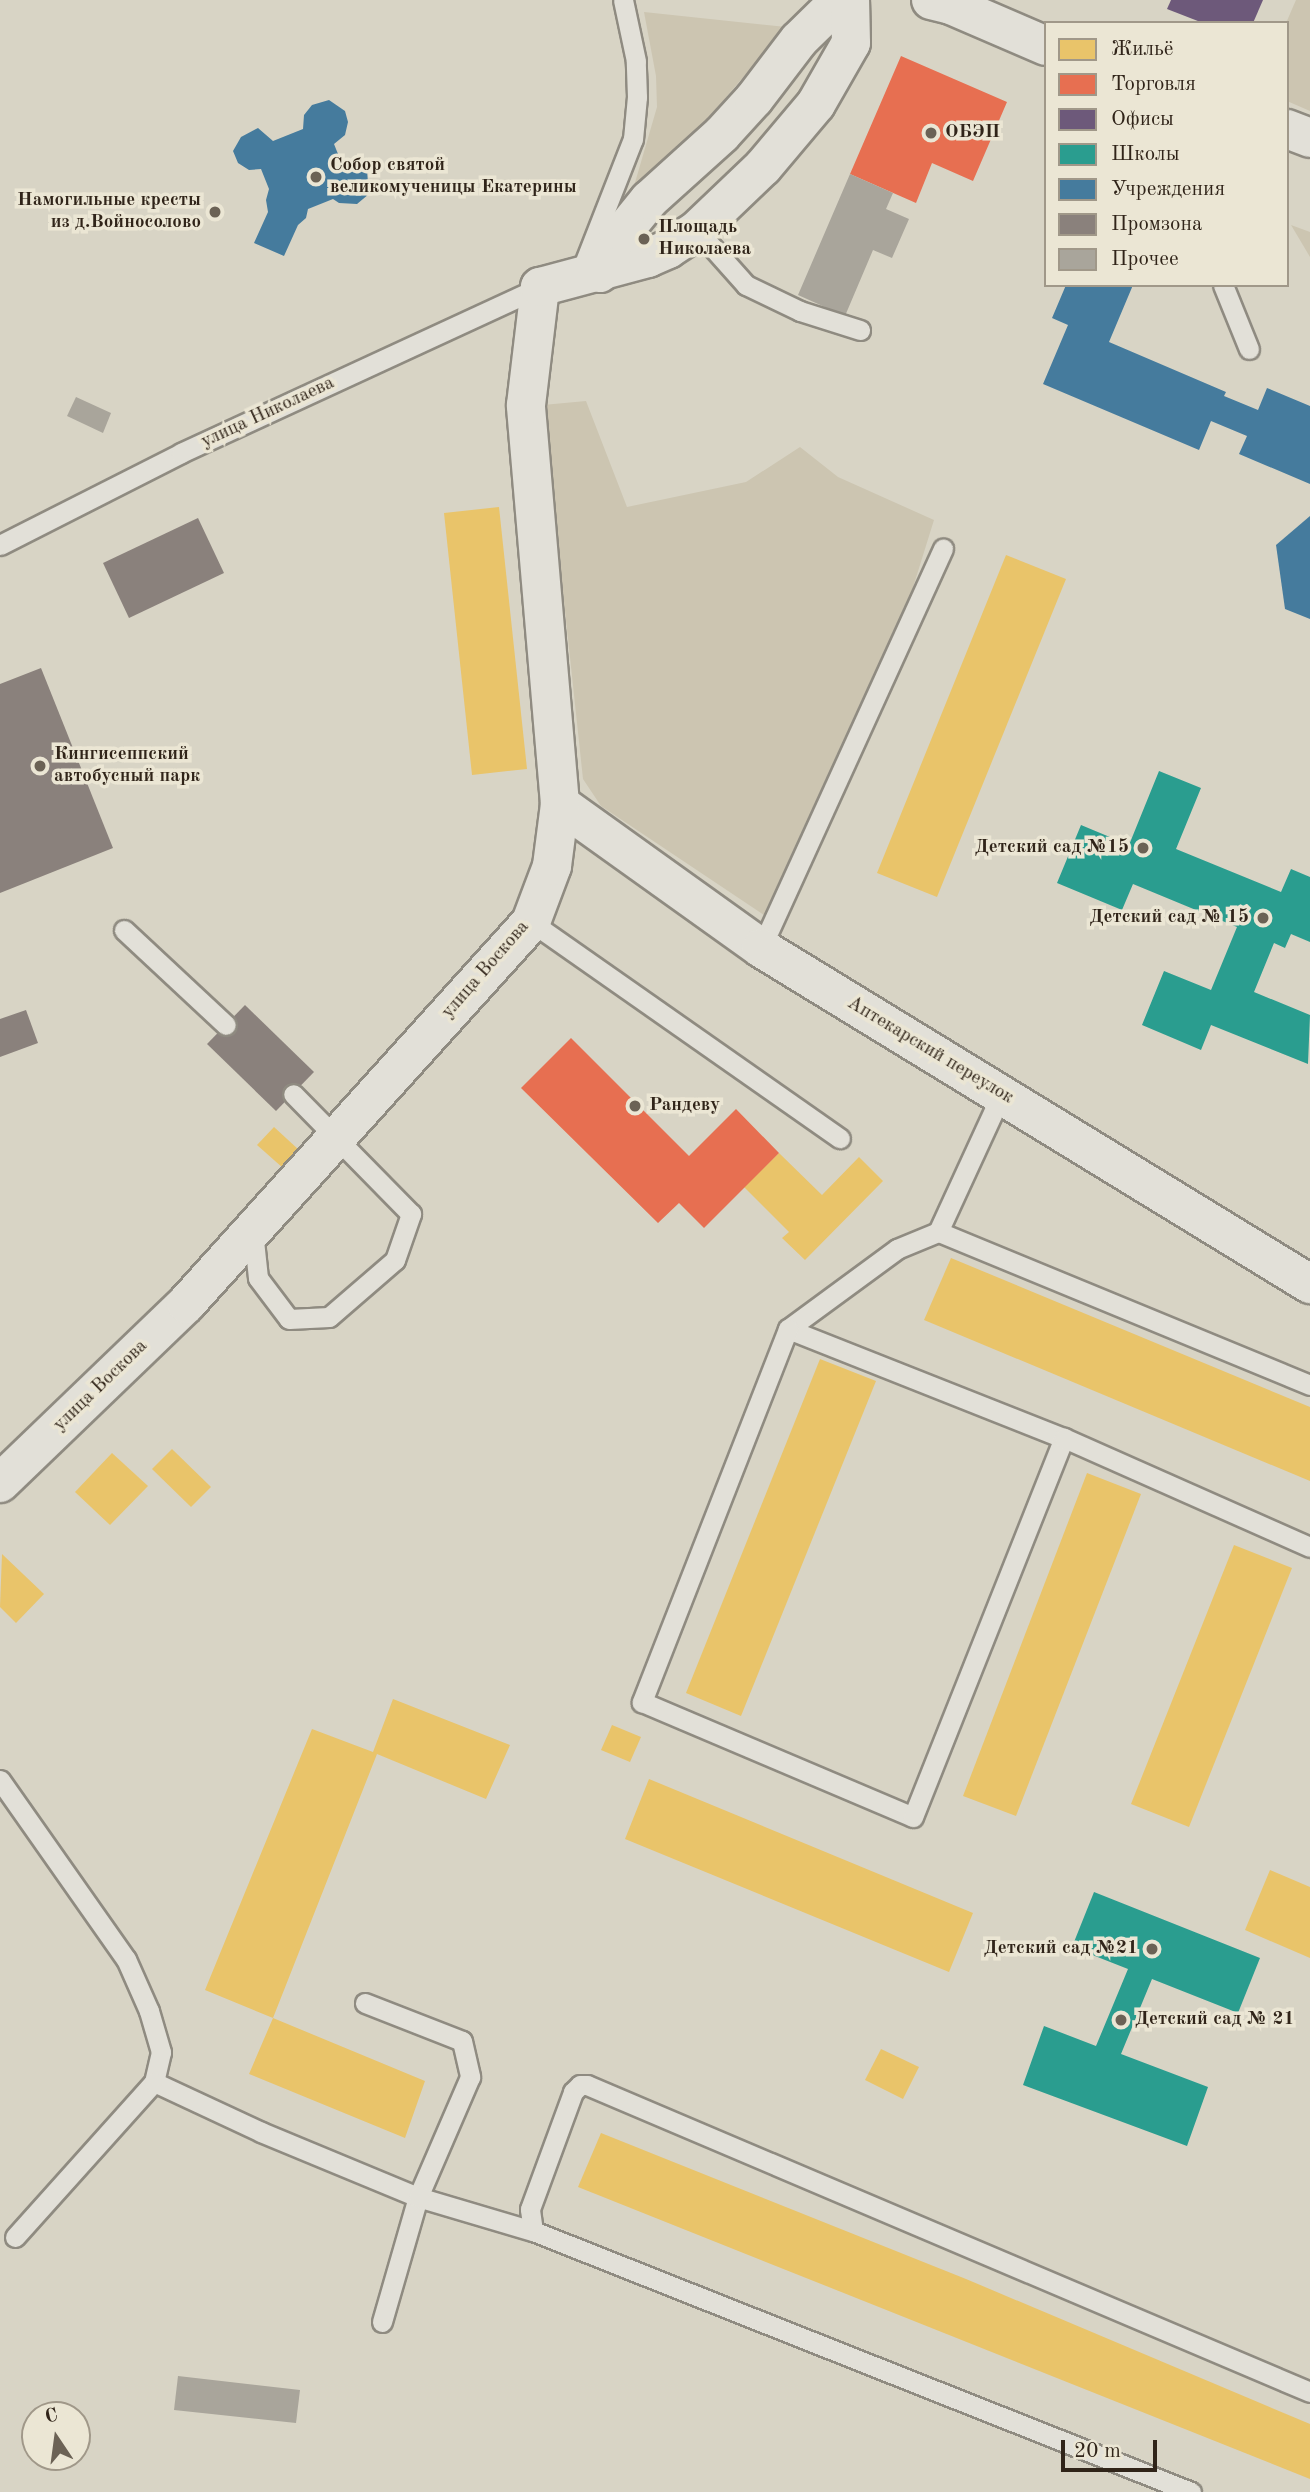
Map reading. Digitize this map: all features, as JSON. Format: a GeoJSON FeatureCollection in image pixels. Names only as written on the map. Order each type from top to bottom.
{"type":"FeatureCollection","features":[{"type":"Feature","properties":{"kind":"street"},"geometry":{"type":"LineString","coordinates":[[589,275],[649,200],[722,134],[754,99],[799,40],[840,0]]}},
{"type":"Feature","properties":{"kind":"street"},"geometry":{"type":"LineString","coordinates":[[540,287],[589,275],[668,249],[697,230],[764,167],[816,104],[851,43],[850,0]]}},
{"type":"Feature","properties":{"kind":"street"},"geometry":{"type":"LineString","coordinates":[[931,0],[951,5],[1044,45]]}},
{"type":"Feature","properties":{"kind":"street"},"geometry":{"type":"LineString","coordinates":[[974,0],[1044,29]]}},
{"type":"Feature","properties":{"kind":"street"},"geometry":{"type":"LineString","coordinates":[[1289,130],[1310,138]]}},
{"type":"Feature","properties":{"kind":"street"},"geometry":{"type":"LineString","coordinates":[[1289,148],[1310,156]]}},
{"type":"Feature","properties":{"kind":"street","name":"улица Воскова"},"geometry":{"type":"LineString","coordinates":[[0,1483],[186,1304],[531,922],[552,866],[560,804],[526,405],[540,287]]}},
{"type":"Feature","properties":{"kind":"street","name":"Аптекарский переулок"},"geometry":{"type":"LineString","coordinates":[[560,804],[761,948],[1310,1284]]}},
{"type":"Feature","properties":{"kind":"lane"},"geometry":{"type":"LineString","coordinates":[[589,275],[632,139],[637,97],[636,61],[623,0]]}},
{"type":"Feature","properties":{"kind":"lane"},"geometry":{"type":"LineString","coordinates":[[697,230],[746,285],[800,311],[860,330]]}},
{"type":"Feature","properties":{"kind":"lane","name":"улица Николаева"},"geometry":{"type":"LineString","coordinates":[[0,545],[181,453],[540,287]]}},
{"type":"Feature","properties":{"kind":"lane"},"geometry":{"type":"LineString","coordinates":[[1224,287],[1249,349]]}},
{"type":"Feature","properties":{"kind":"lane"},"geometry":{"type":"LineString","coordinates":[[761,948],[943,549]]}},
{"type":"Feature","properties":{"kind":"lane"},"geometry":{"type":"LineString","coordinates":[[531,922],[840,1138]]}},
{"type":"Feature","properties":{"kind":"lane"},"geometry":{"type":"LineString","coordinates":[[124,930],[226,1025]]}},
{"type":"Feature","properties":{"kind":"lane"},"geometry":{"type":"LineString","coordinates":[[253,1230],[258,1278],[289,1319],[329,1317],[395,1260],[411,1214],[293,1094]]}},
{"type":"Feature","properties":{"kind":"lane"},"geometry":{"type":"LineString","coordinates":[[1001,1095],[938,1232],[897,1250],[788,1329],[642,1702],[913,1817],[1065,1438]]}},
{"type":"Feature","properties":{"kind":"lane"},"geometry":{"type":"LineString","coordinates":[[938,1232],[1310,1385]]}},
{"type":"Feature","properties":{"kind":"lane"},"geometry":{"type":"LineString","coordinates":[[788,1329],[1065,1438],[1310,1547]]}},
{"type":"Feature","properties":{"kind":"lane"},"geometry":{"type":"LineString","coordinates":[[0,1780],[126,1959],[149,2011],[161,2052],[154,2082],[15,2238]]}},
{"type":"Feature","properties":{"kind":"lane"},"geometry":{"type":"LineString","coordinates":[[365,2003],[462,2041],[470,2077],[418,2197],[382,2322]]}},
{"type":"Feature","properties":{"kind":"lane"},"geometry":{"type":"LineString","coordinates":[[154,2082],[261,2132],[418,2197],[533,2231],[1191,2492]]}},
{"type":"Feature","properties":{"kind":"lane"},"geometry":{"type":"LineString","coordinates":[[533,2231],[530,2209],[573,2092],[580,2085],[587,2085],[1310,2392]]}},
{"type":"Feature","properties":{"kind":"shaded area"},"geometry":{"type":"Polygon","coordinates":[[[1296,0],[1310,0],[1310,111],[1289,102],[1289,21],[1287,21],[1296,0]]]}},
{"type":"Feature","properties":{"kind":"shaded area"},"geometry":{"type":"Polygon","coordinates":[[[644,12],[786,27],[704,123],[632,193],[657,107],[656,76],[644,12]]]}},
{"type":"Feature","properties":{"kind":"shaded area"},"geometry":{"type":"Polygon","coordinates":[[[1291,225],[1310,232],[1310,257],[1291,225]]]}},
{"type":"Feature","properties":{"kind":"shaded area"},"geometry":{"type":"Polygon","coordinates":[[[586,401],[627,507],[746,482],[800,447],[838,477],[934,520],[886,674],[773,921],[601,806],[583,779],[543,405],[586,401]]]}},
{"type":"Feature","properties":{"kind":"building: Жильё"},"geometry":{"type":"Polygon","coordinates":[[[499,507],[527,769],[472,775],[444,513],[499,507]]]}},
{"type":"Feature","properties":{"kind":"building: Жильё"},"geometry":{"type":"Polygon","coordinates":[[[1006,555],[1066,579],[937,897],[877,873],[1006,555]]]}},
{"type":"Feature","properties":{"kind":"building: Жильё"},"geometry":{"type":"Polygon","coordinates":[[[274,1127],[299,1150],[283,1168],[257,1145],[274,1127]]]}},
{"type":"Feature","properties":{"kind":"building: Жильё"},"geometry":{"type":"Polygon","coordinates":[[[779,1153],[822,1195],[859,1157],[883,1181],[805,1260],[782,1238],[789,1232],[744,1187],[779,1153]]]}},
{"type":"Feature","properties":{"kind":"building: Жильё"},"geometry":{"type":"Polygon","coordinates":[[[951,1258],[1310,1407],[1310,1481],[924,1320],[951,1258]]]}},
{"type":"Feature","properties":{"kind":"building: Жильё"},"geometry":{"type":"Polygon","coordinates":[[[820,1359],[876,1381],[741,1716],[686,1693],[820,1359]]]}},
{"type":"Feature","properties":{"kind":"building: Жильё"},"geometry":{"type":"Polygon","coordinates":[[[172,1449],[211,1487],[191,1507],[152,1469],[172,1449]]]}},
{"type":"Feature","properties":{"kind":"building: Жильё"},"geometry":{"type":"Polygon","coordinates":[[[112,1453],[148,1486],[110,1525],[75,1492],[112,1453]]]}},
{"type":"Feature","properties":{"kind":"building: Жильё"},"geometry":{"type":"Polygon","coordinates":[[[1087,1473],[1141,1494],[1016,1816],[963,1796],[1087,1473]]]}},
{"type":"Feature","properties":{"kind":"building: Жильё"},"geometry":{"type":"Polygon","coordinates":[[[1234,1545],[1292,1568],[1189,1827],[1131,1804],[1234,1545]]]}},
{"type":"Feature","properties":{"kind":"building: Жильё"},"geometry":{"type":"Polygon","coordinates":[[[2,1554],[44,1594],[16,1623],[0,1607],[2,1554]]]}},
{"type":"Feature","properties":{"kind":"building: Жильё"},"geometry":{"type":"Polygon","coordinates":[[[393,1699],[510,1745],[486,1799],[377,1754],[273,2018],[205,1990],[312,1729],[373,1752],[393,1699]]]}},
{"type":"Feature","properties":{"kind":"building: Жильё"},"geometry":{"type":"Polygon","coordinates":[[[612,1725],[641,1737],[630,1762],[601,1750],[612,1725]]]}},
{"type":"Feature","properties":{"kind":"building: Жильё"},"geometry":{"type":"Polygon","coordinates":[[[649,1779],[973,1913],[949,1972],[625,1839],[649,1779]]]}},
{"type":"Feature","properties":{"kind":"building: Жильё"},"geometry":{"type":"Polygon","coordinates":[[[1270,1870],[1310,1887],[1310,1958],[1245,1930],[1270,1870]]]}},
{"type":"Feature","properties":{"kind":"building: Жильё"},"geometry":{"type":"Polygon","coordinates":[[[273,2018],[425,2081],[405,2138],[249,2074],[273,2018]]]}},
{"type":"Feature","properties":{"kind":"building: Жильё"},"geometry":{"type":"Polygon","coordinates":[[[881,2049],[919,2067],[903,2099],[865,2080],[881,2049]]]}},
{"type":"Feature","properties":{"kind":"building: Жильё"},"geometry":{"type":"Polygon","coordinates":[[[601,2133],[966,2279],[1310,2424],[1310,2479],[578,2187],[601,2133]]]}},
{"type":"Feature","properties":{"kind":"building: Торговля","name":"ОБЭП"},"geometry":{"type":"Polygon","coordinates":[[[901,56],[1007,102],[973,181],[932,163],[916,203],[850,174],[901,56]]]}},
{"type":"Feature","properties":{"kind":"building: Торговля"},"geometry":{"type":"Polygon","coordinates":[[[571,1038],[689,1156],[736,1109],[779,1153],[704,1228],[679,1203],[658,1223],[521,1088],[571,1038]]]}},
{"type":"Feature","properties":{"kind":"building: Офисы"},"geometry":{"type":"Polygon","coordinates":[[[1171,0],[1263,0],[1254,21],[1198,21],[1167,9],[1171,0]]]}},
{"type":"Feature","properties":{"kind":"building: Школы","name":"Детский сад № 15"},"geometry":{"type":"Polygon","coordinates":[[[1159,771],[1201,788],[1176,849],[1281,892],[1291,869],[1310,877],[1310,942],[1291,934],[1285,948],[1274,943],[1254,992],[1310,1015],[1308,1064],[1211,1025],[1201,1050],[1142,1025],[1164,971],[1211,990],[1237,927],[1133,884],[1122,910],[1057,883],[1081,825],[1129,845],[1159,771]]]}},
{"type":"Feature","properties":{"kind":"building: Школы","name":"Детский сад № 21"},"geometry":{"type":"Polygon","coordinates":[[[1094,1892],[1260,1958],[1238,2013],[1152,1979],[1121,2054],[1208,2087],[1187,2146],[1023,2085],[1044,2026],[1096,2046],[1128,1969],[1072,1947],[1094,1892]]]}},
{"type":"Feature","properties":{"kind":"building: Учреждения","name":"Собор святой великомученицы Екатерины"},"geometry":{"type":"Polygon","coordinates":[[[329,100],[345,111],[348,122],[345,135],[334,144],[342,164],[354,163],[367,171],[369,194],[357,204],[339,203],[333,199],[308,209],[306,218],[298,225],[284,256],[254,243],[268,212],[266,200],[269,189],[261,169],[249,170],[238,163],[233,151],[241,137],[258,128],[273,141],[303,129],[304,115],[312,105],[329,100]]]}},
{"type":"Feature","properties":{"kind":"building: Учреждения"},"geometry":{"type":"Polygon","coordinates":[[[1065,287],[1132,287],[1109,342],[1226,392],[1224,396],[1258,410],[1267,388],[1310,406],[1310,484],[1239,454],[1247,436],[1211,421],[1199,450],[1043,384],[1068,325],[1052,318],[1065,287]]]}},
{"type":"Feature","properties":{"kind":"building: Учреждения"},"geometry":{"type":"Polygon","coordinates":[[[1310,516],[1310,619],[1285,609],[1276,545],[1310,516]]]}},
{"type":"Feature","properties":{"kind":"building: Промзона"},"geometry":{"type":"Polygon","coordinates":[[[198,518],[224,573],[129,618],[103,563],[198,518]]]}},
{"type":"Feature","properties":{"kind":"building: Промзона","name":"Кингисеппский автобусный парк"},"geometry":{"type":"Polygon","coordinates":[[[41,668],[113,848],[0,893],[0,684],[41,668]]]}},
{"type":"Feature","properties":{"kind":"building: Промзона"},"geometry":{"type":"Polygon","coordinates":[[[245,1005],[314,1072],[276,1111],[207,1044],[245,1005]]]}},
{"type":"Feature","properties":{"kind":"building: Промзона"},"geometry":{"type":"Polygon","coordinates":[[[26,1010],[38,1043],[0,1057],[0,1019],[26,1010]]]}},
{"type":"Feature","properties":{"kind":"building: Прочее"},"geometry":{"type":"Polygon","coordinates":[[[850,174],[893,193],[886,209],[909,219],[892,258],[873,250],[845,316],[798,295],[850,174]]]}},
{"type":"Feature","properties":{"kind":"building: Прочее"},"geometry":{"type":"Polygon","coordinates":[[[76,397],[111,413],[103,433],[67,416],[76,397]]]}},
{"type":"Feature","properties":{"kind":"building: Прочее"},"geometry":{"type":"Polygon","coordinates":[[[178,2376],[300,2390],[296,2423],[174,2410],[178,2376]]]}},
{"type":"Feature","properties":{"kind":"place","name":"ОБЭП"},"geometry":{"type":"Point","coordinates":[931,133]}},
{"type":"Feature","properties":{"kind":"place","name":"Собор святой великомученицы Екатерины"},"geometry":{"type":"Point","coordinates":[316,177]}},
{"type":"Feature","properties":{"kind":"place","name":"Намогильные кресты из д.Войносолово"},"geometry":{"type":"Point","coordinates":[215,212]}},
{"type":"Feature","properties":{"kind":"place","name":"Площадь Николаева"},"geometry":{"type":"Point","coordinates":[644,239]}},
{"type":"Feature","properties":{"kind":"place","name":"Кингисеппский автобусный парк"},"geometry":{"type":"Point","coordinates":[40,766]}},
{"type":"Feature","properties":{"kind":"place","name":"Детский сад №15"},"geometry":{"type":"Point","coordinates":[1143,848]}},
{"type":"Feature","properties":{"kind":"place","name":"Детский сад № 15"},"geometry":{"type":"Point","coordinates":[1263,918]}},
{"type":"Feature","properties":{"kind":"place","name":"Рандеву"},"geometry":{"type":"Point","coordinates":[635,1106]}},
{"type":"Feature","properties":{"kind":"place","name":"Детский сад №21"},"geometry":{"type":"Point","coordinates":[1152,1949]}},
{"type":"Feature","properties":{"kind":"place","name":"Детский сад № 21"},"geometry":{"type":"Point","coordinates":[1121,2020]}}]}
